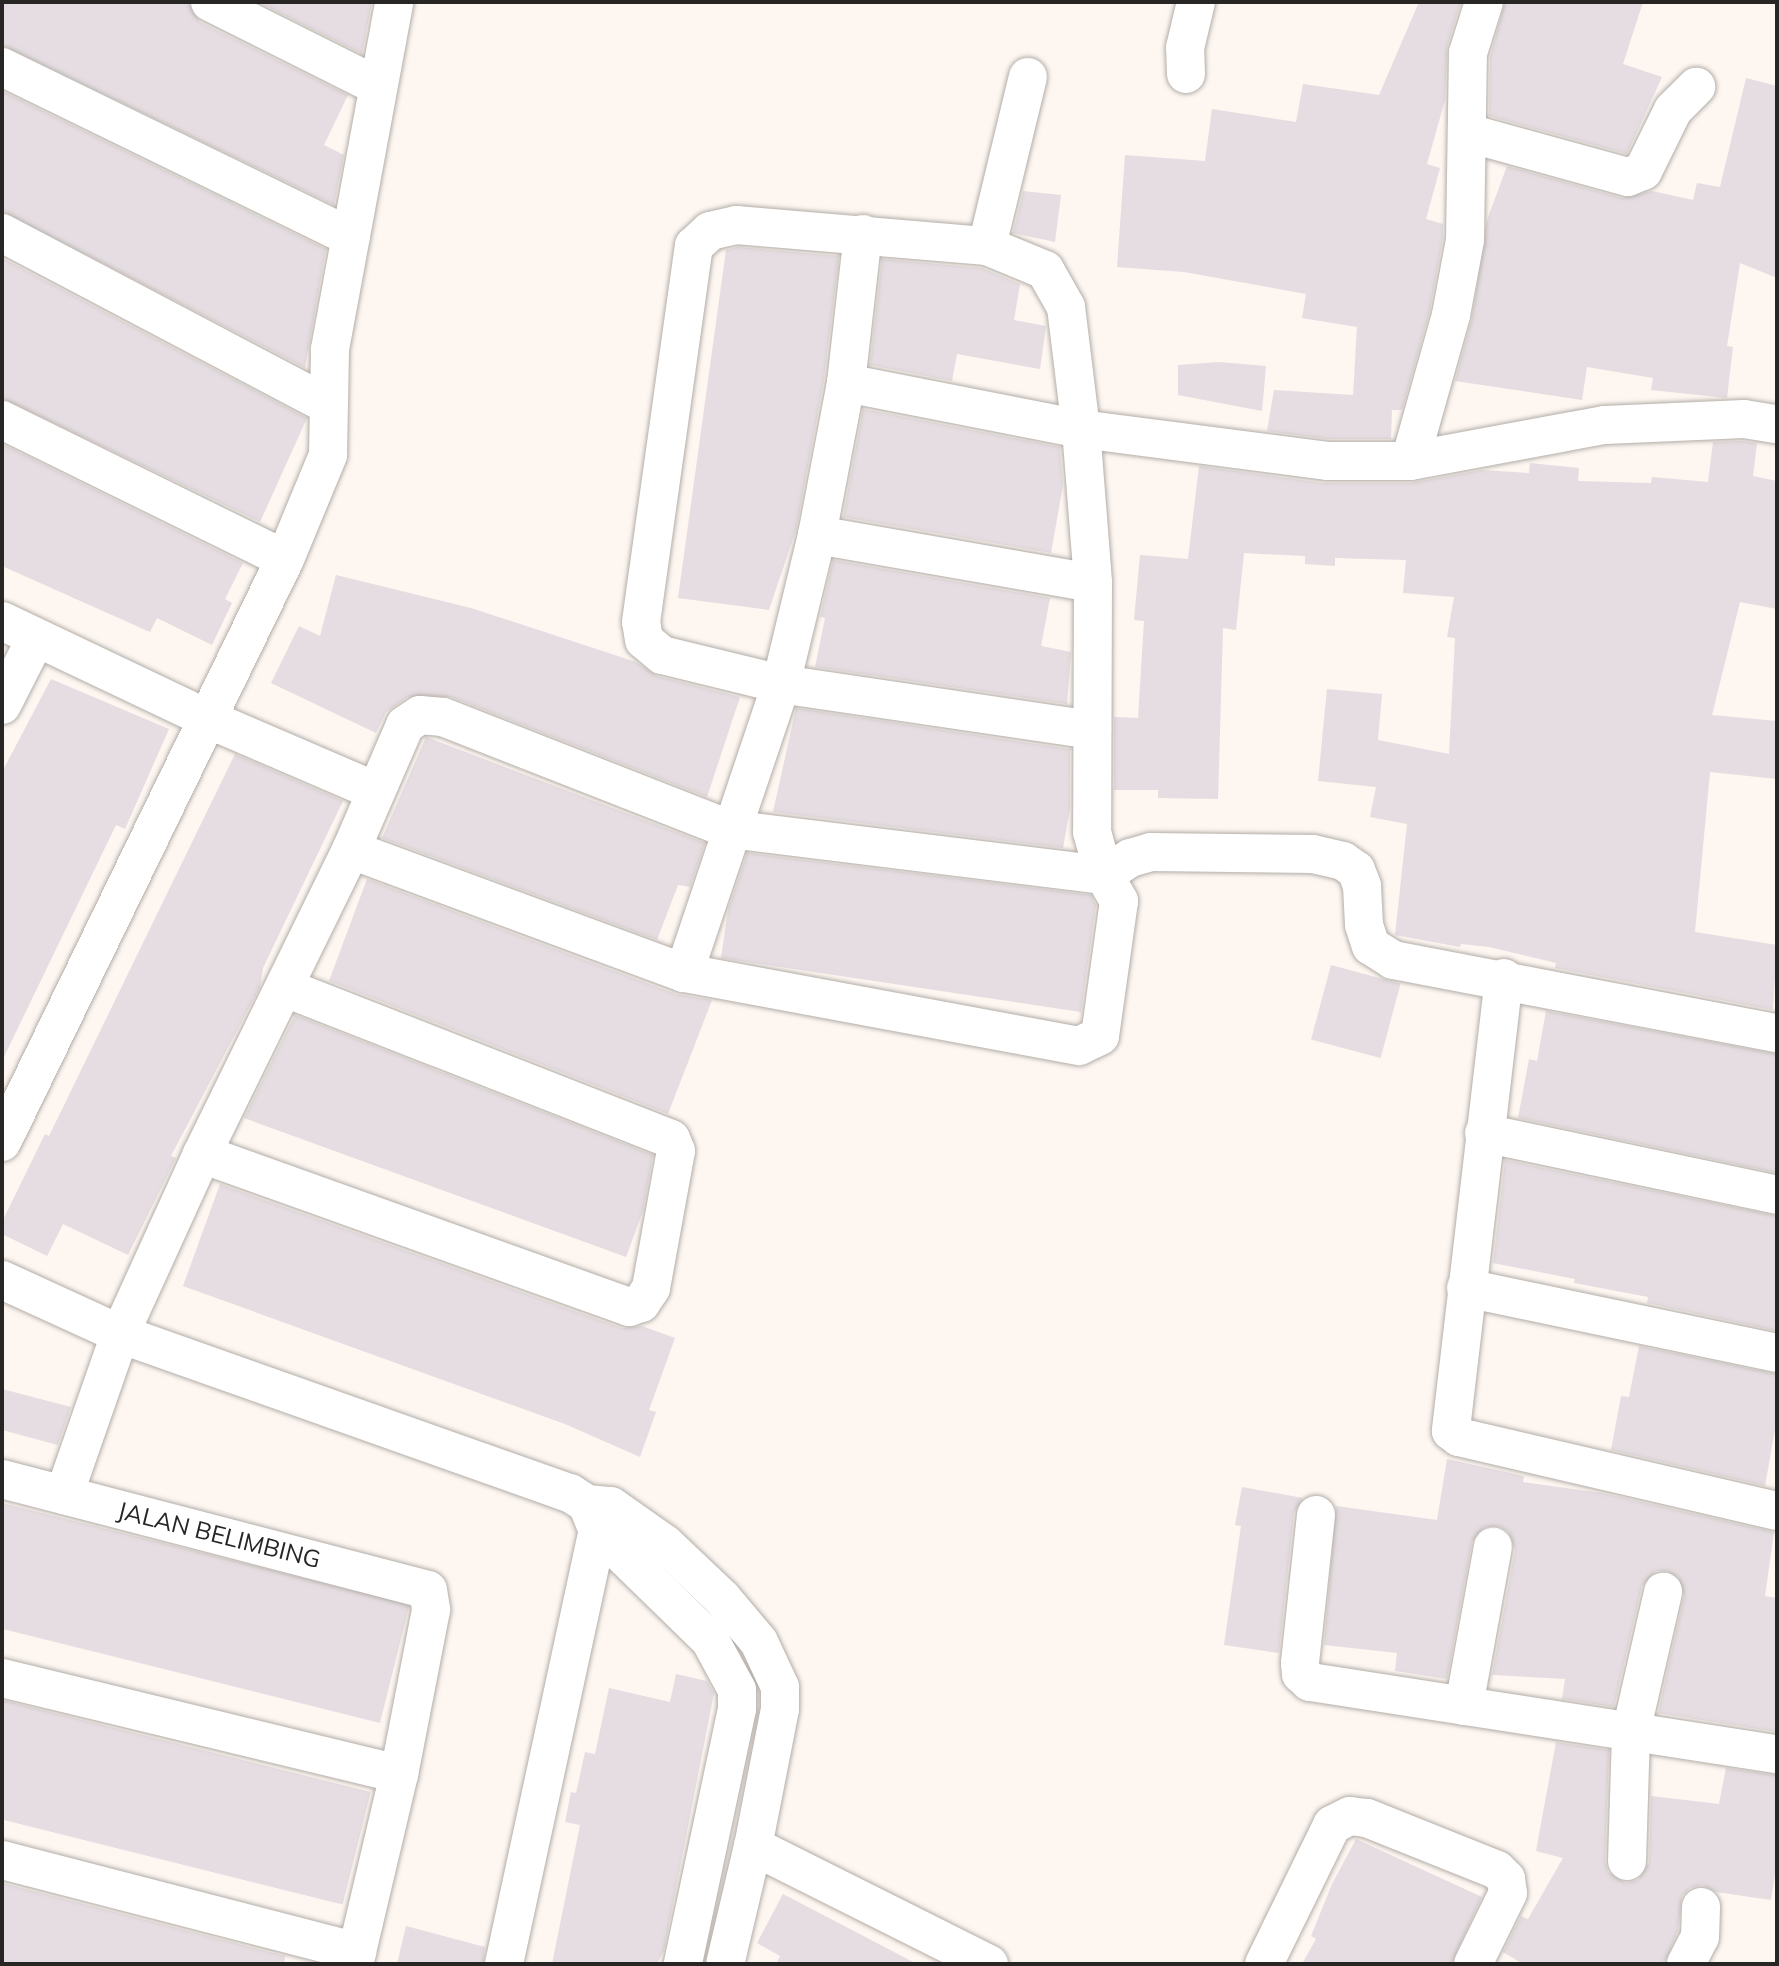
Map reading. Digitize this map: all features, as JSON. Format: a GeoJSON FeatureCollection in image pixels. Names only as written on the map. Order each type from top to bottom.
{"type":"FeatureCollection","features":[{"type":"Feature","properties":{"kind":"street"},"geometry":{"type":"LineString","coordinates":[[210,2],[378,86]]}},
{"type":"Feature","properties":{"kind":"street"},"geometry":{"type":"LineString","coordinates":[[2,1142],[285,559],[328,455],[332,419],[327,404],[330,349],[394,2]]}},
{"type":"Feature","properties":{"kind":"street"},"geometry":{"type":"LineString","coordinates":[[1186,74],[1185,48],[1196,2]]}},
{"type":"Feature","properties":{"kind":"street"},"geometry":{"type":"LineString","coordinates":[[1410,461],[1451,315],[1465,240],[1468,53],[1484,2]]}},
{"type":"Feature","properties":{"kind":"street"},"geometry":{"type":"LineString","coordinates":[[2,67],[351,237]]}},
{"type":"Feature","properties":{"kind":"street"},"geometry":{"type":"LineString","coordinates":[[988,246],[1028,77]]}},
{"type":"Feature","properties":{"kind":"street"},"geometry":{"type":"LineString","coordinates":[[1468,133],[1628,177],[1643,171],[1673,110],[1696,87]]}},
{"type":"Feature","properties":{"kind":"street"},"geometry":{"type":"LineString","coordinates":[[351,850],[684,973],[1090,1045],[1100,1036],[1119,901],[1104,875],[1092,832],[1093,583],[1081,429],[1066,307],[1045,270],[988,246],[736,225],[710,231],[694,246],[641,622],[644,640],[662,655],[781,684],[1092,730]]}},
{"type":"Feature","properties":{"kind":"street"},"geometry":{"type":"LineString","coordinates":[[2,233],[327,404]]}},
{"type":"Feature","properties":{"kind":"street"},"geometry":{"type":"LineString","coordinates":[[684,973],[729,829],[781,684],[817,535],[846,383],[863,234]]}},
{"type":"Feature","properties":{"kind":"street"},"geometry":{"type":"LineString","coordinates":[[846,383],[1081,429],[1327,461],[1410,461],[1605,425],[1744,419],[1777,424]]}},
{"type":"Feature","properties":{"kind":"street"},"geometry":{"type":"LineString","coordinates":[[2,420],[285,559]]}},
{"type":"Feature","properties":{"kind":"street"},"geometry":{"type":"LineString","coordinates":[[817,535],[1093,583]]}},
{"type":"Feature","properties":{"kind":"street"},"geometry":{"type":"LineString","coordinates":[[2,621],[208,719],[375,791]]}},
{"type":"Feature","properties":{"kind":"street"},"geometry":{"type":"LineString","coordinates":[[2,705],[36,638]]}},
{"type":"Feature","properties":{"kind":"street"},"geometry":{"type":"LineString","coordinates":[[64,1495],[120,1334],[202,1154],[286,988],[351,850],[405,725],[421,715],[443,717],[729,829],[1104,875],[1130,858],[1151,852],[1313,855],[1343,861],[1356,870],[1362,886],[1364,925],[1371,946],[1393,960],[1504,978],[1777,1033]]}},
{"type":"Feature","properties":{"kind":"street"},"geometry":{"type":"LineString","coordinates":[[1504,978],[1451,1432],[1777,1511]]}},
{"type":"Feature","properties":{"kind":"street"},"geometry":{"type":"LineString","coordinates":[[202,1154],[629,1307],[642,1303],[651,1288],[676,1151],[671,1139],[286,988]]}},
{"type":"Feature","properties":{"kind":"street"},"geometry":{"type":"LineString","coordinates":[[1484,1133],[1777,1195]]}},
{"type":"Feature","properties":{"kind":"street"},"geometry":{"type":"LineString","coordinates":[[2,1280],[120,1334],[570,1493],[598,1514],[710,1640],[733,1675],[737,1709],[683,1964]]}},
{"type":"Feature","properties":{"kind":"street"},"geometry":{"type":"LineString","coordinates":[[1466,1288],[1777,1353]]}},
{"type":"Feature","properties":{"kind":"street","name":"JALAN BELIMBING"},"geometry":{"type":"LineString","coordinates":[[2,1479],[423,1587],[432,1597],[399,1774]]}},
{"type":"Feature","properties":{"kind":"street"},"geometry":{"type":"LineString","coordinates":[[598,1514],[665,1545],[743,1622],[759,1642],[780,1687],[780,1709],[753,1846],[725,1964]]}},
{"type":"Feature","properties":{"kind":"street"},"geometry":{"type":"LineString","coordinates":[[504,1964],[598,1514]]}},
{"type":"Feature","properties":{"kind":"street"},"geometry":{"type":"LineString","coordinates":[[1316,1515],[1301,1674],[1310,1682],[1777,1755]]}},
{"type":"Feature","properties":{"kind":"street"},"geometry":{"type":"LineString","coordinates":[[1464,1706],[1493,1547]]}},
{"type":"Feature","properties":{"kind":"street"},"geometry":{"type":"LineString","coordinates":[[1627,1861],[1631,1732],[1663,1592]]}},
{"type":"Feature","properties":{"kind":"street"},"geometry":{"type":"LineString","coordinates":[[710,1640],[743,1622]]}},
{"type":"Feature","properties":{"kind":"street"},"geometry":{"type":"LineString","coordinates":[[2,1678],[399,1774],[355,1958],[2,1860]]}},
{"type":"Feature","properties":{"kind":"street"},"geometry":{"type":"LineString","coordinates":[[1264,1964],[1332,1825],[1350,1816],[1367,1818],[1484,1865],[1506,1879],[1508,1893],[1473,1964]]}},
{"type":"Feature","properties":{"kind":"street"},"geometry":{"type":"LineString","coordinates":[[753,1846],[989,1964]]}},
{"type":"Feature","properties":{"kind":"street"},"geometry":{"type":"LineString","coordinates":[[1686,1964],[1700,1937],[1701,1907]]}},
{"type":"Feature","properties":{"kind":"building"},"geometry":{"type":"Polygon","coordinates":[[[2,2],[188,2],[200,22],[348,95],[324,145],[344,155],[334,205],[2,45],[2,2]]]}},
{"type":"Feature","properties":{"kind":"building"},"geometry":{"type":"Polygon","coordinates":[[[258,2],[372,2],[362,54],[258,2]]]}},
{"type":"Feature","properties":{"kind":"building"},"geometry":{"type":"Polygon","coordinates":[[[1419,2],[1461,2],[1447,47],[1445,100],[1427,164],[1440,168],[1426,219],[1443,224],[1443,238],[1430,310],[1402,410],[1392,410],[1391,439],[1328,439],[1267,431],[1274,390],[1353,395],[1357,327],[1302,318],[1306,294],[1184,272],[1117,267],[1125,155],[1205,161],[1212,109],[1296,122],[1303,84],[1379,95],[1419,2]]]}},
{"type":"Feature","properties":{"kind":"building"},"geometry":{"type":"Polygon","coordinates":[[[1505,2],[1643,2],[1623,64],[1662,77],[1627,154],[1489,116],[1490,57],[1505,2]]]}},
{"type":"Feature","properties":{"kind":"building"},"geometry":{"type":"Polygon","coordinates":[[[1746,78],[1777,86],[1777,278],[1740,263],[1727,346],[1733,347],[1727,398],[1651,390],[1653,378],[1587,367],[1582,400],[1455,381],[1472,319],[1487,220],[1507,166],[1622,198],[1652,191],[1693,200],[1697,183],[1720,187],[1746,78]]]}},
{"type":"Feature","properties":{"kind":"building"},"geometry":{"type":"Polygon","coordinates":[[[2,91],[326,249],[305,368],[2,211],[2,91]]]}},
{"type":"Feature","properties":{"kind":"building"},"geometry":{"type":"Polygon","coordinates":[[[1023,191],[1061,195],[1055,242],[1013,233],[1023,191]]]}},
{"type":"Feature","properties":{"kind":"building"},"geometry":{"type":"Polygon","coordinates":[[[738,247],[839,256],[824,380],[796,530],[769,610],[678,598],[726,250],[738,247]]]}},
{"type":"Feature","properties":{"kind":"building"},"geometry":{"type":"Polygon","coordinates":[[[2,258],[307,418],[260,522],[2,398],[2,258]]]}},
{"type":"Feature","properties":{"kind":"building"},"geometry":{"type":"Polygon","coordinates":[[[882,259],[982,268],[1020,284],[1014,320],[1046,326],[1040,369],[957,354],[952,381],[870,365],[882,259]]]}},
{"type":"Feature","properties":{"kind":"building"},"geometry":{"type":"Polygon","coordinates":[[[1219,362],[1266,366],[1262,411],[1178,395],[1178,365],[1219,362]]]}},
{"type":"Feature","properties":{"kind":"building"},"geometry":{"type":"Polygon","coordinates":[[[863,409],[1060,447],[1063,485],[1051,553],[843,517],[863,409]]]}},
{"type":"Feature","properties":{"kind":"building"},"geometry":{"type":"Polygon","coordinates":[[[1713,442],[1757,443],[1753,476],[1777,481],[1777,609],[1740,602],[1712,715],[1777,721],[1777,779],[1710,772],[1695,932],[1777,945],[1773,1010],[1555,968],[1556,963],[1489,947],[1461,944],[1460,947],[1395,935],[1407,824],[1370,817],[1376,787],[1318,781],[1327,689],[1382,694],[1378,740],[1449,754],[1455,638],[1447,637],[1454,597],[1403,593],[1406,560],[1335,558],[1335,566],[1305,564],[1305,556],[1244,553],[1236,630],[1223,628],[1218,799],[1158,798],[1158,790],[1114,790],[1114,717],[1138,718],[1144,621],[1134,620],[1140,555],[1188,559],[1199,466],[1324,483],[1410,483],[1482,470],[1529,473],[1530,463],[1579,468],[1578,481],[1651,483],[1652,477],[1708,482],[1713,442]]]}},
{"type":"Feature","properties":{"kind":"building"},"geometry":{"type":"Polygon","coordinates":[[[2,444],[243,563],[225,599],[232,603],[212,645],[157,618],[150,632],[2,566],[2,444]]]}},
{"type":"Feature","properties":{"kind":"building"},"geometry":{"type":"Polygon","coordinates":[[[833,560],[1050,598],[1041,646],[1071,652],[1067,704],[815,667],[825,618],[820,617],[833,560]]]}},
{"type":"Feature","properties":{"kind":"building"},"geometry":{"type":"Polygon","coordinates":[[[336,575],[471,608],[636,662],[657,676],[740,697],[707,797],[451,697],[408,697],[386,712],[376,733],[271,683],[299,626],[320,636],[336,575]]]}},
{"type":"Feature","properties":{"kind":"building"},"geometry":{"type":"Polygon","coordinates":[[[51,679],[169,729],[125,829],[116,825],[2,1061],[2,772],[51,679]]]}},
{"type":"Feature","properties":{"kind":"building"},"geometry":{"type":"Polygon","coordinates":[[[796,708],[1070,749],[1070,809],[1063,848],[773,812],[796,708]]]}},
{"type":"Feature","properties":{"kind":"building"},"geometry":{"type":"Polygon","coordinates":[[[426,737],[705,843],[690,887],[678,885],[657,940],[382,838],[426,737]]]}},
{"type":"Feature","properties":{"kind":"building"},"geometry":{"type":"Polygon","coordinates":[[[235,754],[343,801],[263,968],[260,987],[171,1156],[176,1158],[128,1255],[63,1224],[47,1256],[2,1234],[2,1222],[45,1134],[49,1136],[235,754]]]}},
{"type":"Feature","properties":{"kind":"building"},"geometry":{"type":"Polygon","coordinates":[[[747,853],[1091,895],[1096,905],[1081,1012],[721,958],[728,910],[747,853]]]}},
{"type":"Feature","properties":{"kind":"building"},"geometry":{"type":"Polygon","coordinates":[[[367,879],[676,994],[712,1000],[668,1114],[329,981],[367,879]]]}},
{"type":"Feature","properties":{"kind":"building"},"geometry":{"type":"Polygon","coordinates":[[[1331,965],[1401,984],[1381,1058],[1311,1039],[1331,965]]]}},
{"type":"Feature","properties":{"kind":"building"},"geometry":{"type":"Polygon","coordinates":[[[1546,1011],[1777,1054],[1777,1173],[1518,1118],[1529,1059],[1537,1061],[1546,1011]]]}},
{"type":"Feature","properties":{"kind":"building"},"geometry":{"type":"Polygon","coordinates":[[[295,1015],[653,1155],[643,1211],[626,1257],[244,1118],[295,1015]]]}},
{"type":"Feature","properties":{"kind":"building"},"geometry":{"type":"Polygon","coordinates":[[[1505,1160],[1777,1216],[1777,1331],[1647,1303],[1648,1297],[1574,1283],[1575,1279],[1493,1263],[1505,1160]]]}},
{"type":"Feature","properties":{"kind":"building"},"geometry":{"type":"Polygon","coordinates":[[[220,1184],[622,1328],[642,1326],[675,1338],[649,1410],[656,1412],[640,1457],[565,1424],[183,1286],[220,1184]]]}},
{"type":"Feature","properties":{"kind":"building"},"geometry":{"type":"Polygon","coordinates":[[[1639,1346],[1777,1374],[1777,1418],[1765,1486],[1611,1450],[1621,1396],[1629,1397],[1639,1346]]]}},
{"type":"Feature","properties":{"kind":"building"},"geometry":{"type":"Polygon","coordinates":[[[2,1389],[71,1407],[58,1445],[2,1430],[2,1389]]]}},
{"type":"Feature","properties":{"kind":"building"},"geometry":{"type":"Polygon","coordinates":[[[1447,1459],[1524,1476],[1523,1482],[1602,1493],[1774,1532],[1765,1596],[1777,1598],[1777,1732],[1658,1713],[1684,1596],[1678,1577],[1667,1571],[1656,1571],[1642,1586],[1614,1707],[1562,1699],[1565,1679],[1492,1675],[1515,1550],[1508,1531],[1498,1526],[1485,1527],[1472,1542],[1447,1679],[1395,1671],[1397,1653],[1324,1645],[1336,1506],[1437,1520],[1447,1459]]]}},
{"type":"Feature","properties":{"kind":"building"},"geometry":{"type":"Polygon","coordinates":[[[1242,1487],[1303,1498],[1294,1513],[1279,1653],[1224,1645],[1241,1526],[1235,1525],[1242,1487]]]}},
{"type":"Feature","properties":{"kind":"building"},"geometry":{"type":"Polygon","coordinates":[[[2,1503],[410,1605],[380,1723],[2,1629],[2,1503]]]}},
{"type":"Feature","properties":{"kind":"building"},"geometry":{"type":"Polygon","coordinates":[[[676,1674],[707,1681],[714,1693],[664,1950],[657,1964],[552,1964],[580,1825],[565,1822],[571,1792],[576,1793],[585,1752],[595,1754],[609,1688],[670,1702],[676,1674]]]}},
{"type":"Feature","properties":{"kind":"building"},"geometry":{"type":"Polygon","coordinates":[[[2,1700],[371,1792],[343,1904],[2,1820],[2,1700]]]}},
{"type":"Feature","properties":{"kind":"building"},"geometry":{"type":"Polygon","coordinates":[[[1556,1742],[1609,1750],[1605,1861],[1608,1872],[1626,1883],[1638,1880],[1649,1862],[1651,1796],[1719,1804],[1726,1768],[1777,1775],[1777,1862],[1771,1900],[1716,1892],[1702,1885],[1690,1888],[1682,1896],[1678,1931],[1664,1964],[1523,1964],[1503,1952],[1521,1916],[1528,1919],[1563,1858],[1536,1851],[1556,1742]]]}},
{"type":"Feature","properties":{"kind":"building"},"geometry":{"type":"Polygon","coordinates":[[[1356,1839],[1482,1897],[1451,1964],[1302,1964],[1316,1939],[1311,1936],[1332,1884],[1356,1839]]]}},
{"type":"Feature","properties":{"kind":"building"},"geometry":{"type":"Polygon","coordinates":[[[2,1883],[285,1956],[284,1964],[2,1964],[2,1883]]]}},
{"type":"Feature","properties":{"kind":"building"},"geometry":{"type":"Polygon","coordinates":[[[783,1894],[917,1964],[776,1964],[780,1956],[757,1943],[783,1894]]]}},
{"type":"Feature","properties":{"kind":"building"},"geometry":{"type":"Polygon","coordinates":[[[406,1926],[485,1947],[483,1964],[397,1964],[406,1926]]]}}]}
